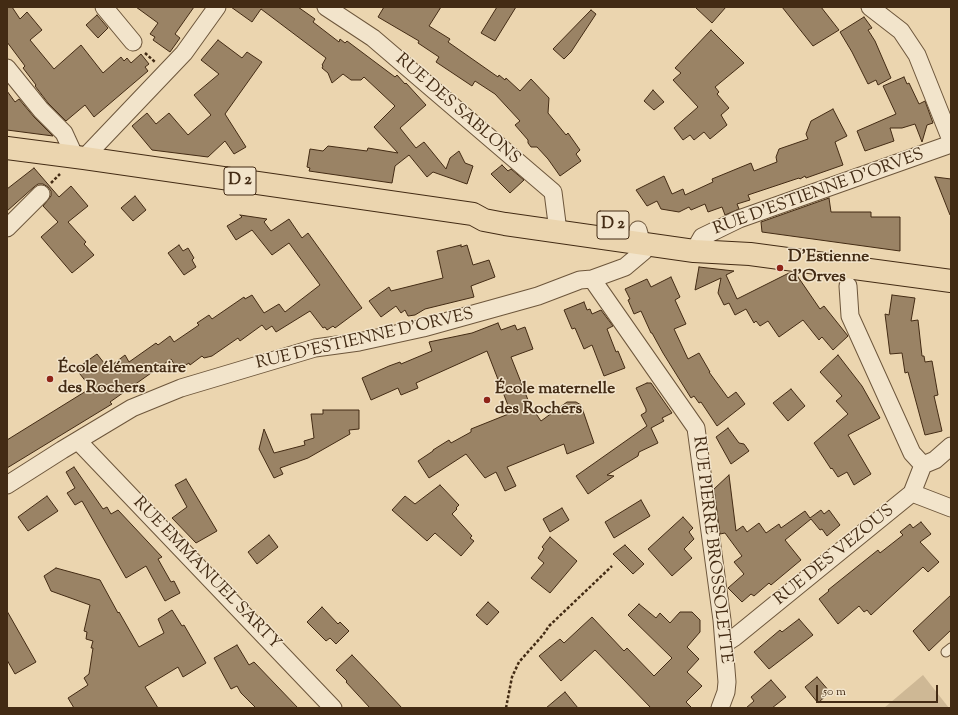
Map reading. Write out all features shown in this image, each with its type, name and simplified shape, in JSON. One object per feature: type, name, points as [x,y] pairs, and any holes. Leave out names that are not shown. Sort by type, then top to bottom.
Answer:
[{"type":"main road","name":"D 2","points":[[7,148],[473,214],[484,220],[505,224],[557,224],[698,244],[750,254],[951,281]]},
{"type":"street","points":[[104,7],[133,42]]},
{"type":"street","points":[[7,68],[42,110],[64,133],[80,158],[184,53],[217,7]]},
{"type":"street","name":"RUE DES SABLONS","points":[[326,7],[373,38],[553,192],[557,224]]},
{"type":"street","points":[[870,7],[902,31],[917,54],[951,140]]},
{"type":"street","name":"RUE D'ESTIENNE D'ORVES","points":[[698,244],[739,219],[951,144]]},
{"type":"street","points":[[7,228],[41,194]]},
{"type":"street","name":"RUE D'ESTIENNE D'ORVES","points":[[7,485],[132,408],[181,388],[315,348],[359,342],[423,328],[538,296],[580,280],[592,279],[625,267],[644,251],[641,237]]},
{"type":"street","name":"RUE PIERRE BROSSOLETTE","points":[[592,279],[696,428],[728,682],[720,708]]},
{"type":"street","points":[[848,286],[850,316],[912,453],[923,464]]},
{"type":"street","name":"RUE EMMANUEL SARTY","points":[[78,441],[333,708]]},
{"type":"street","points":[[923,464],[935,460],[951,446]]},
{"type":"street","points":[[912,494],[923,464]]},
{"type":"street","name":"RUE DES VEZOUS","points":[[724,644],[735,637],[912,494],[951,508]]},
{"type":"path","points":[[133,42],[166,72]]},
{"type":"path","points":[[506,708],[512,677],[519,662],[549,626],[588,591],[612,566]]},
{"type":"shaded area","points":[[923,675],[949,708],[884,708]]},
{"type":"building","points":[[7,7],[12,7],[20,19],[27,12],[42,30],[30,40],[54,69],[81,45],[103,73],[121,57],[124,61],[127,58],[131,63],[141,54],[149,64],[145,67],[148,71],[94,117],[85,105],[66,121],[48,103],[35,86],[36,85],[23,68],[25,66],[7,42]]},
{"type":"building","points":[[136,7],[194,7],[175,34],[180,38],[170,52],[153,40],[155,37],[150,34],[158,23]]},
{"type":"building","points":[[231,7],[298,7],[315,19],[313,22],[339,42],[340,39],[345,43],[347,41],[395,77],[397,75],[426,105],[400,128],[416,148],[424,142],[446,169],[450,158],[459,151],[465,163],[473,166],[467,184],[433,172],[427,177],[409,155],[395,166],[392,183],[309,171],[310,168],[307,167],[310,149],[323,151],[328,146],[367,151],[368,148],[398,153],[374,127],[395,106],[364,77],[361,80],[351,80],[343,74],[332,83],[328,73],[322,68],[326,58],[261,9],[252,22]]},
{"type":"building","points":[[384,7],[441,7],[429,26],[450,39],[448,42],[498,77],[499,75],[505,80],[506,78],[520,91],[531,79],[549,98],[548,113],[566,135],[568,133],[580,150],[576,154],[581,161],[560,176],[537,147],[531,147],[528,140],[515,125],[520,121],[495,94],[475,81],[472,86],[436,62],[439,57],[418,43],[419,41],[378,17]]},
{"type":"building","points":[[497,7],[516,7],[495,41],[481,33]]},
{"type":"building","points":[[695,7],[726,7],[712,23]]},
{"type":"building","points":[[782,7],[821,7],[839,30],[813,46]]},
{"type":"building","points":[[591,10],[596,14],[571,52],[564,59],[553,49]]},
{"type":"building","points":[[97,15],[108,28],[98,38],[86,25]]},
{"type":"building","points":[[864,17],[872,28],[868,30],[875,41],[891,78],[878,85],[876,80],[868,84],[840,32]]},
{"type":"building","points":[[711,30],[744,63],[715,87],[719,92],[717,94],[729,108],[721,115],[727,125],[710,139],[704,132],[694,140],[690,135],[683,140],[674,128],[698,107],[673,80],[681,73],[675,68]]},
{"type":"building","points":[[218,40],[242,58],[247,52],[262,62],[225,114],[246,147],[234,154],[225,141],[208,157],[152,150],[132,126],[147,113],[156,124],[169,113],[188,135],[211,115],[194,95],[219,74],[201,60]]},
{"type":"building","points":[[904,77],[907,84],[909,83],[919,104],[925,101],[933,123],[927,125],[922,142],[915,124],[902,128],[890,128],[894,141],[865,151],[857,131],[896,114],[883,86]]},
{"type":"building","points":[[653,90],[664,102],[654,110],[644,101]]},
{"type":"building","points":[[7,91],[15,102],[19,99],[53,136],[7,130]]},
{"type":"building","points":[[833,109],[847,136],[835,142],[843,165],[806,178],[805,176],[800,179],[799,178],[748,195],[750,200],[737,204],[739,209],[725,215],[722,207],[708,212],[705,204],[691,210],[689,207],[679,212],[661,209],[657,201],[647,206],[636,190],[664,176],[672,194],[683,189],[685,195],[713,182],[712,179],[751,163],[754,171],[777,162],[776,157],[779,149],[808,139],[806,134],[811,121]]},
{"type":"building","points":[[502,165],[508,171],[511,169],[524,180],[510,193],[491,174]]},
{"type":"building","points":[[34,168],[59,197],[71,186],[88,206],[68,222],[86,242],[84,244],[94,255],[72,273],[41,237],[58,222],[43,206],[51,196],[51,191],[48,187],[43,184],[38,184],[7,211],[7,189]]},
{"type":"building","points":[[935,177],[951,179],[951,215],[950,215]]},
{"type":"building","points":[[135,196],[146,210],[133,221],[121,208]]},
{"type":"building","points":[[829,198],[831,212],[871,212],[871,217],[900,217],[900,251],[762,232],[761,222]]},
{"type":"building","points":[[240,215],[267,219],[264,222],[271,231],[289,219],[302,238],[308,233],[362,308],[335,328],[333,326],[327,330],[325,327],[323,328],[310,311],[276,332],[272,326],[266,330],[262,325],[240,341],[238,338],[212,356],[204,358],[202,356],[190,365],[189,363],[178,370],[171,359],[110,402],[112,404],[7,468],[7,440],[91,388],[76,369],[97,354],[108,368],[125,355],[129,362],[156,343],[158,345],[170,336],[174,342],[199,325],[197,323],[209,315],[212,319],[244,297],[245,299],[252,295],[264,313],[279,304],[285,312],[320,285],[289,243],[272,255],[252,230],[236,240],[227,226],[242,217]]},
{"type":"building","points":[[179,245],[183,251],[188,248],[194,258],[192,260],[196,267],[184,275],[168,253]]},
{"type":"building","points":[[461,245],[461,247],[467,245],[473,265],[489,260],[495,277],[471,286],[474,297],[425,309],[415,315],[408,316],[405,310],[401,313],[396,306],[381,317],[369,301],[389,287],[391,291],[443,278],[437,251]]},
{"type":"building","points":[[699,267],[734,271],[726,275],[737,299],[789,273],[796,274],[820,309],[824,306],[848,336],[833,350],[822,337],[819,340],[803,320],[779,337],[768,321],[760,326],[756,321],[754,323],[746,309],[735,315],[729,303],[724,305],[718,293],[721,278],[695,290]]},
{"type":"building","points":[[671,277],[680,297],[675,300],[686,324],[674,329],[688,359],[699,353],[709,372],[728,398],[736,392],[745,404],[717,426],[701,402],[699,403],[694,396],[691,398],[651,333],[641,311],[634,314],[628,300],[630,299],[625,289],[647,279],[651,287]]},
{"type":"building","points":[[892,295],[915,298],[911,321],[918,320],[922,356],[924,356],[925,362],[932,361],[938,395],[934,396],[942,431],[925,435],[908,372],[905,373],[902,353],[890,354],[885,314],[889,315]]},
{"type":"building","points":[[584,302],[587,310],[590,309],[592,314],[601,310],[613,326],[607,329],[616,352],[618,351],[625,368],[604,376],[592,345],[584,349],[575,328],[572,329],[564,310]]},
{"type":"building","points":[[498,323],[501,330],[515,325],[517,330],[525,327],[533,349],[511,357],[530,405],[541,421],[567,402],[576,402],[581,405],[594,443],[567,454],[564,444],[507,467],[516,486],[505,491],[496,472],[485,478],[466,454],[429,478],[418,461],[449,440],[451,443],[471,432],[471,429],[511,413],[487,351],[416,383],[418,388],[401,395],[398,388],[371,400],[362,378],[389,366],[400,362],[401,364],[432,351],[429,342],[472,333]]},
{"type":"building","points":[[838,355],[862,386],[880,418],[848,435],[871,474],[854,485],[847,472],[838,477],[814,443],[848,414],[836,401],[842,396],[820,372]]},
{"type":"building","points":[[647,383],[651,383],[672,413],[662,418],[664,421],[651,428],[658,443],[639,452],[638,456],[607,475],[614,476],[588,494],[576,476],[647,426],[641,415],[646,412],[646,409],[636,388]]},
{"type":"building","points":[[791,389],[805,406],[788,421],[773,403]]},
{"type":"building","points":[[323,410],[359,410],[359,429],[349,430],[350,434],[308,458],[280,468],[283,474],[274,478],[259,449],[264,429],[274,453],[305,445],[304,441],[314,438],[311,414],[323,414]]},
{"type":"building","points":[[728,428],[739,443],[744,444],[749,451],[731,464],[716,437]]},
{"type":"building","points":[[74,467],[103,509],[107,507],[111,514],[118,510],[162,557],[158,559],[171,582],[174,581],[180,593],[165,601],[146,566],[126,578],[82,501],[75,505],[67,493],[75,488],[66,472]]},
{"type":"building","points":[[729,475],[736,531],[743,526],[747,532],[759,523],[766,533],[779,524],[781,528],[805,511],[810,518],[821,510],[824,514],[829,510],[840,525],[827,536],[811,519],[785,540],[801,560],[771,585],[769,583],[754,596],[751,594],[742,602],[728,588],[744,574],[734,562],[742,556],[725,533],[720,534],[714,489]]},
{"type":"building","points":[[186,479],[217,531],[196,543],[172,518],[187,507],[175,485]]},
{"type":"building","points":[[440,485],[459,505],[452,514],[472,536],[470,538],[474,541],[461,556],[435,533],[427,541],[392,510],[405,496],[415,504]]},
{"type":"building","points":[[47,496],[58,511],[28,531],[18,517]]},
{"type":"building","points":[[641,500],[650,516],[614,538],[605,522]]},
{"type":"building","points":[[562,508],[569,520],[550,532],[543,519]]},
{"type":"building","points":[[683,517],[693,528],[689,532],[694,539],[684,549],[692,558],[672,576],[648,549]]},
{"type":"building","points":[[921,522],[931,534],[920,542],[939,562],[928,572],[923,567],[871,615],[867,610],[864,612],[859,606],[838,624],[819,599],[878,550],[880,553],[903,535],[900,532],[910,524],[913,528]]},
{"type":"building","points":[[269,535],[278,547],[257,564],[248,552]]},
{"type":"building","points":[[550,537],[577,561],[550,593],[531,578],[544,563],[538,558],[544,549],[542,547]]},
{"type":"building","points":[[625,545],[644,564],[633,574],[613,554]]},
{"type":"building","points":[[56,568],[100,580],[139,647],[164,633],[158,619],[172,610],[182,626],[184,625],[206,663],[183,677],[178,667],[145,687],[158,708],[74,708],[68,698],[88,685],[84,678],[89,674],[93,641],[86,639],[87,632],[84,631],[90,605],[51,591],[44,576]]},
{"type":"building","points":[[951,595],[951,630],[929,651],[913,631]]},
{"type":"building","points":[[488,602],[499,612],[487,625],[476,615]]},
{"type":"building","points":[[639,604],[656,618],[660,613],[670,623],[680,612],[692,612],[700,620],[700,632],[687,647],[699,659],[687,672],[702,686],[686,702],[692,708],[651,708],[595,650],[561,681],[539,656],[560,639],[564,643],[592,617],[624,651],[627,648],[654,676],[672,658],[628,615]]},
{"type":"building","points":[[322,607],[338,624],[340,622],[349,631],[336,644],[330,638],[326,641],[307,622]]},
{"type":"building","points":[[7,611],[36,662],[15,674],[7,660]]},
{"type":"building","points":[[799,619],[813,635],[769,669],[754,652],[780,630],[782,632]]},
{"type":"building","points":[[237,645],[249,665],[254,662],[298,708],[256,708],[241,693],[237,686],[231,689],[214,658]]},
{"type":"building","points":[[352,655],[402,708],[370,708],[336,670]]},
{"type":"building","points":[[817,677],[830,692],[818,703],[805,687]]},
{"type":"building","points":[[771,680],[786,697],[772,708],[746,708],[754,701],[751,697]]},
{"type":"building","points":[[565,692],[578,708],[546,708]]},
{"type":"place","name":"D'Estienne d'Orves","points":[[780,268]]},
{"type":"place","name":"École élémentaire des Rochers","points":[[50,379]]},
{"type":"place","name":"École maternelle des Rochers","points":[[487,400]]}]
